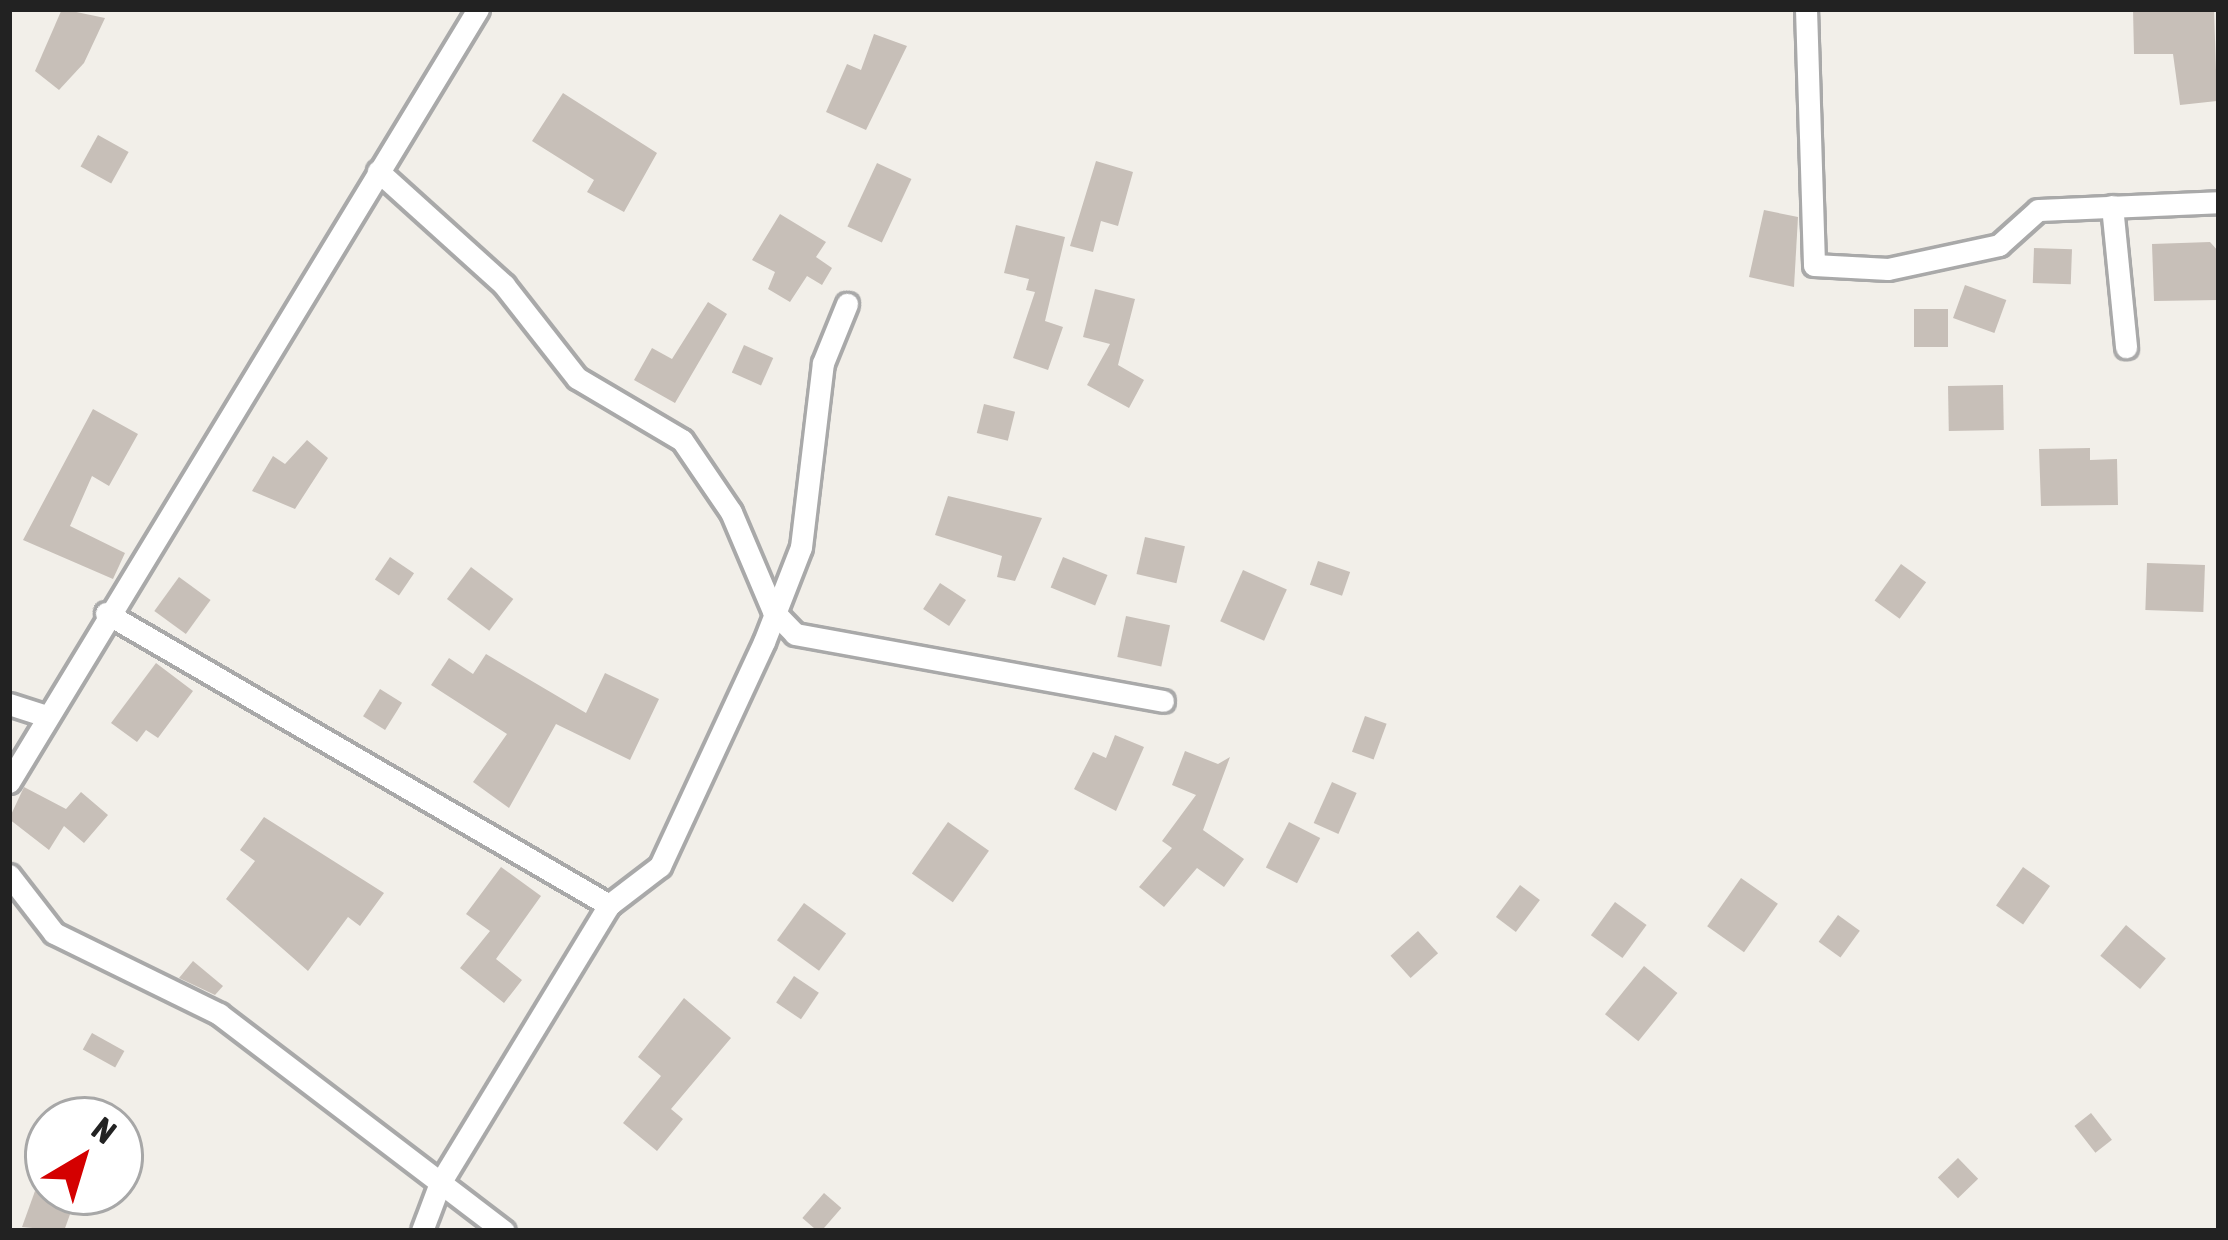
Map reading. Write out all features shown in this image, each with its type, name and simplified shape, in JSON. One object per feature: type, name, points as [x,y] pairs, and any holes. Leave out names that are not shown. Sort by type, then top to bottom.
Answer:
[{"type":"street","points":[[9,782],[106,613],[478,9]]},
{"type":"street","points":[[1806,9],[1814,265],[1888,269],[1999,244],[2038,210],[2219,202]]},
{"type":"street","points":[[378,171],[503,285],[577,378],[682,440],[731,512],[773,611],[795,634],[1163,701]]},
{"type":"street","points":[[2112,206],[2126,347]]},
{"type":"street","points":[[422,1231],[440,1183],[609,905],[660,866],[801,547],[823,363],[847,304]]},
{"type":"street","points":[[106,613],[609,905]]},
{"type":"street","points":[[9,704],[47,716]]},
{"type":"street","points":[[9,875],[54,933],[219,1014],[504,1231]]},
{"type":"building","points":[[62,9],[105,18],[84,63],[59,90],[35,71]]},
{"type":"building","points":[[2133,9],[2214,9],[2217,101],[2180,105],[2173,54],[2134,54]]},
{"type":"building","points":[[874,34],[907,46],[866,130],[826,112],[847,64],[861,70]]},
{"type":"building","points":[[563,93],[657,153],[624,212],[587,192],[594,180],[532,141]]},
{"type":"building","points":[[98,135],[129,152],[111,183],[81,166]]},
{"type":"building","points":[[1096,161],[1133,172],[1118,226],[1101,221],[1093,252],[1070,246]]},
{"type":"building","points":[[877,163],[911,179],[882,243],[847,226]]},
{"type":"building","points":[[1764,210],[1798,217],[1794,287],[1749,277]]},
{"type":"building","points":[[780,214],[826,242],[816,257],[832,268],[822,285],[807,276],[790,302],[768,289],[775,272],[752,260]]},
{"type":"building","points":[[1016,225],[1065,237],[1045,321],[1063,327],[1048,370],[1013,358],[1035,292],[1026,290],[1029,279],[1004,273]]},
{"type":"building","points":[[2210,242],[2219,252],[2219,300],[2154,301],[2152,244]]},
{"type":"building","points":[[2034,248],[2072,249],[2071,284],[2033,283]]},
{"type":"building","points":[[1965,285],[2006,300],[1994,333],[1953,318]]},
{"type":"building","points":[[1095,289],[1135,299],[1118,365],[1144,380],[1129,408],[1087,385],[1110,344],[1083,337]]},
{"type":"building","points":[[708,302],[727,314],[675,403],[634,380],[652,348],[672,359]]},
{"type":"building","points":[[1914,309],[1948,309],[1948,347],[1914,347]]},
{"type":"building","points":[[744,345],[773,358],[761,385],[732,372]]},
{"type":"building","points":[[2003,385],[2004,430],[1949,431],[1948,386]]},
{"type":"building","points":[[984,404],[1015,412],[1008,441],[977,433]]},
{"type":"building","points":[[93,409],[138,434],[109,486],[92,476],[70,526],[125,553],[113,579],[23,540]]},
{"type":"building","points":[[307,440],[328,458],[295,509],[252,491],[273,456],[285,464]]},
{"type":"building","points":[[2090,448],[2090,460],[2117,459],[2118,505],[2041,506],[2039,449]]},
{"type":"building","points":[[948,496],[1042,518],[1015,581],[997,577],[1002,556],[935,535]]},
{"type":"building","points":[[1145,537],[1185,546],[1176,583],[1136,574]]},
{"type":"building","points":[[390,557],[414,573],[399,596],[375,579]]},
{"type":"building","points":[[1063,557],[1108,575],[1095,606],[1051,588]]},
{"type":"building","points":[[1318,561],[1350,572],[1342,596],[1310,585]]},
{"type":"building","points":[[2147,563],[2205,565],[2203,612],[2145,610]]},
{"type":"building","points":[[1901,564],[1926,582],[1900,619],[1875,600]]},
{"type":"building","points":[[471,567],[513,599],[489,631],[447,599]]},
{"type":"building","points":[[1243,570],[1287,590],[1264,641],[1220,621]]},
{"type":"building","points":[[179,577],[211,600],[186,634],[154,611]]},
{"type":"building","points":[[940,583],[966,600],[949,626],[923,609]]},
{"type":"building","points":[[1126,616],[1170,625],[1161,666],[1117,657]]},
{"type":"building","points":[[486,654],[586,713],[605,673],[659,699],[630,760],[556,724],[509,808],[473,782],[507,734],[431,685],[449,658],[473,674]]},
{"type":"building","points":[[156,663],[193,691],[158,738],[146,730],[137,742],[111,723]]},
{"type":"building","points":[[380,689],[402,703],[385,730],[363,716]]},
{"type":"building","points":[[1365,716],[1387,724],[1374,760],[1352,752]]},
{"type":"building","points":[[1115,735],[1144,747],[1116,811],[1074,789],[1093,752],[1106,758]]},
{"type":"building","points":[[1185,751],[1218,764],[1230,757],[1203,830],[1244,859],[1224,887],[1197,868],[1164,907],[1139,887],[1172,848],[1162,841],[1196,795],[1172,785]]},
{"type":"building","points":[[1332,782],[1357,793],[1338,834],[1314,823]]},
{"type":"building","points":[[24,787],[66,809],[81,792],[108,815],[84,843],[64,826],[49,850],[9,819]]},
{"type":"building","points":[[264,817],[384,893],[360,926],[348,917],[308,971],[226,899],[255,861],[240,850]]},
{"type":"building","points":[[948,822],[989,851],[953,902],[912,874]]},
{"type":"building","points":[[1289,822],[1320,838],[1297,883],[1266,867]]},
{"type":"building","points":[[501,867],[541,896],[496,959],[522,980],[504,1003],[460,968],[490,931],[466,914]]},
{"type":"building","points":[[2023,867],[2050,886],[2023,924],[1996,906]]},
{"type":"building","points":[[1741,878],[1778,904],[1744,952],[1707,926]]},
{"type":"building","points":[[1520,885],[1540,900],[1516,932],[1496,917]]},
{"type":"building","points":[[1615,902],[1647,925],[1622,958],[1591,935]]},
{"type":"building","points":[[804,903],[846,934],[819,971],[777,940]]},
{"type":"building","points":[[1838,915],[1860,931],[1840,958],[1819,942]]},
{"type":"building","points":[[2126,925],[2166,958],[2140,989],[2100,956]]},
{"type":"building","points":[[1418,931],[1438,953],[1411,978],[1391,956]]},
{"type":"building","points":[[193,961],[223,986],[215,995],[179,978]]},
{"type":"building","points":[[1644,966],[1677,993],[1638,1041],[1605,1014]]},
{"type":"building","points":[[794,976],[819,993],[801,1019],[776,1003]]},
{"type":"building","points":[[684,998],[731,1038],[671,1109],[683,1119],[657,1151],[623,1123],[661,1076],[638,1057]]},
{"type":"building","points":[[92,1033],[124,1051],[115,1068],[83,1050]]},
{"type":"building","points":[[2091,1113],[2112,1140],[2095,1153],[2074,1126]]},
{"type":"building","points":[[1958,1158],[1978,1179],[1958,1198],[1938,1177]]},
{"type":"building","points":[[824,1193],[841,1208],[821,1231],[802,1218]]},
{"type":"building","points":[[26,1216],[69,1216],[64,1231],[22,1227]]}]
